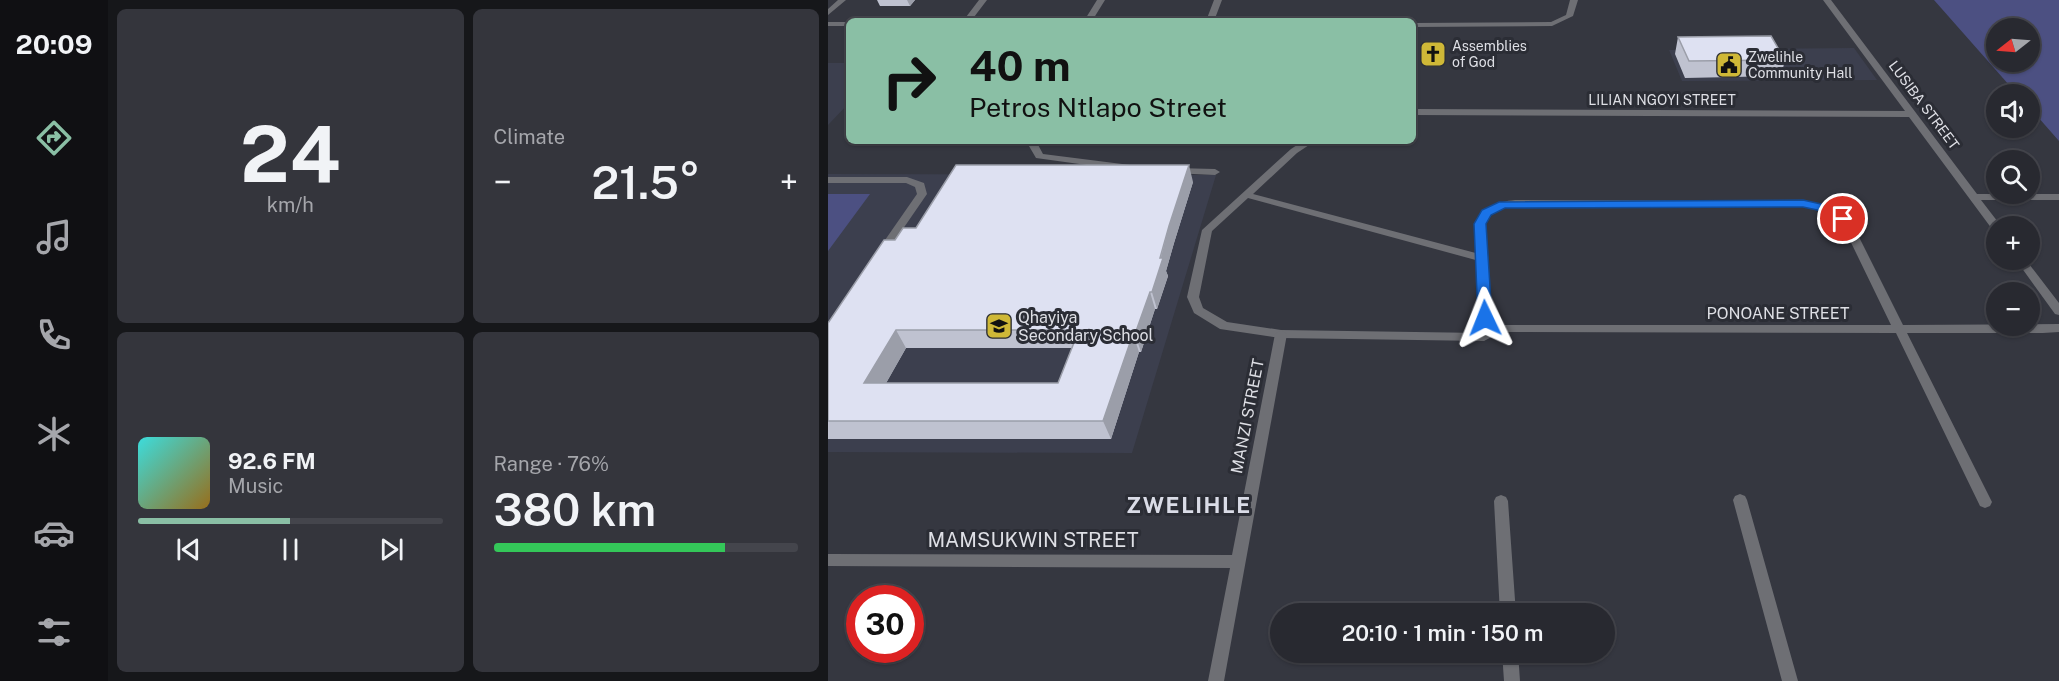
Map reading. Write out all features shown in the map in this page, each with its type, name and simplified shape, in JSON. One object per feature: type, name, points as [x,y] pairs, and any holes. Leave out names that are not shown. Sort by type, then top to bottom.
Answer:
[{"type":"street","points":[[828,13],[842,0]]},
{"type":"street","points":[[969,18],[983,0]]},
{"type":"street","points":[[1090,18],[1101,0]]},
{"type":"street","points":[[1211,18],[1218,0]]},
{"type":"street","points":[[1416,25],[1552,24],[1569,16],[1574,0]]},
{"type":"street","name":"LUSIBA STREET","points":[[1827,0],[1988,216]]},
{"type":"street","points":[[828,24],[846,24]]},
{"type":"street","name":"LILIAN NGOYI STREET","points":[[1416,112],[1912,114]]},
{"type":"street","points":[[1033,144],[1039,156],[1138,169]]},
{"type":"street","name":"PONOANE STREET","points":[[1305,144],[1294,151],[1207,230],[1193,297],[1198,310],[1224,326],[1281,334],[1484,337],[1497,329],[2059,328]]},
{"type":"street","points":[[1160,171],[1215,172]]},
{"type":"street","points":[[828,180],[908,180],[922,188],[921,194],[875,262]]},
{"type":"street","points":[[1247,195],[1483,258]]},
{"type":"street","points":[[1974,197],[2059,197]]},
{"type":"street","points":[[1497,329],[1485,318],[1480,224],[1482,218],[1493,208],[1509,203],[1814,205],[1835,213],[1848,225],[1985,502]]},
{"type":"street","points":[[2028,270],[2059,311]]},
{"type":"street","name":"MANZI STREET","points":[[1216,681],[1281,334]]},
{"type":"street","points":[[1740,500],[1790,681]]},
{"type":"street","points":[[1501,501],[1507,603]]},
{"type":"street","name":"MAMSUKWIN STREET","points":[[828,560],[1238,562]]},
{"type":"street","points":[[1511,663],[1512,681]]},
{"type":"shaded area","points":[[1934,0],[2059,0],[2059,141],[2040,119],[2040,84],[2008,84],[1998,72],[2040,72],[2040,18],[1986,18],[1986,59]]},
{"type":"shaded area","points":[[1854,48],[1877,80],[1682,81],[1669,50]]},
{"type":"shaded area","points":[[828,63],[846,63],[846,106],[828,125]]},
{"type":"shaded area","name":"Qhayiya Secondary School","points":[[828,174],[1216,175],[1132,453],[828,452]]},
{"type":"shaded area","points":[[828,194],[870,194],[828,251]]},
{"type":"building","points":[[1771,36],[1785,60],[1689,61],[1678,37]]},
{"type":"building","name":"Qhayiya Secondary School","points":[[956,165],[1189,165],[1169,226],[1160,258],[1163,258],[1152,292],[1150,292],[1135,334],[1133,334],[1103,421],[828,421],[828,323],[884,240],[895,240],[903,228],[916,228]],"holes":[[[896,330],[1079,330],[1058,383],[864,383]]]},
{"type":"place","name":"Assemblies of God","points":[[1433,54]]},
{"type":"place","name":"Zwelihle Community Hall","points":[[1729,65]]},
{"type":"place","name":"Qhayiya Secondary School","points":[[999,326]]},
{"type":"district","name":"ZWELIHLE","points":[[1189,505]]},
{"type":"route","points":[[1485,318],[1480,224],[1486,212],[1503,204],[1803,204],[1826,208],[1843,219]]}]
